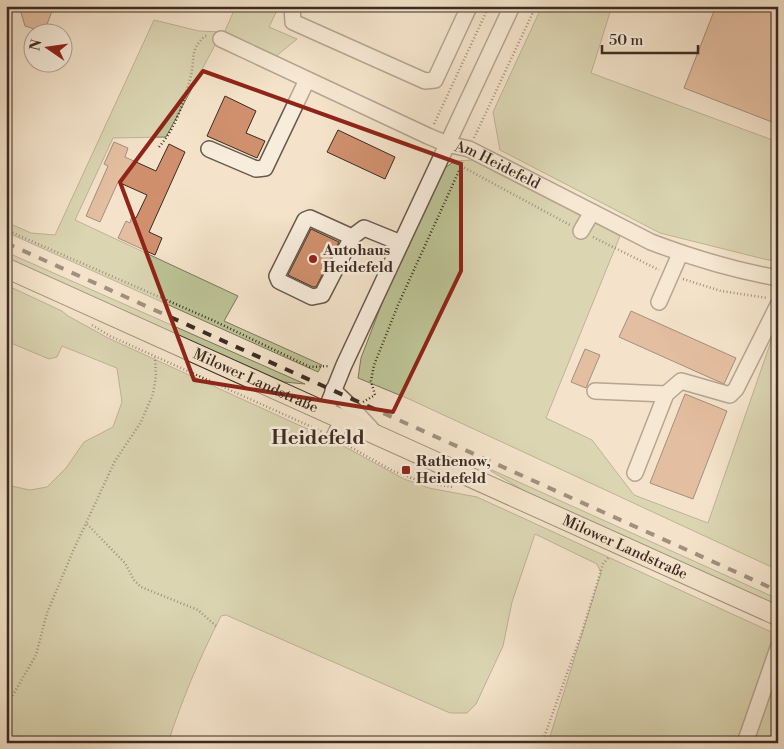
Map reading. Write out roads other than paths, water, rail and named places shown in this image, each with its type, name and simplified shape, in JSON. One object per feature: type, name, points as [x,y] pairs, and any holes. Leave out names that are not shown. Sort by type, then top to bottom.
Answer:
[{"type":"main road","name":"Milower Landstraße","points":[[6,268],[325,412],[348,413],[376,434],[778,616]]},
{"type":"street","points":[[292,6],[293,22],[425,81],[435,80],[468,9]]},
{"type":"street","points":[[325,412],[344,365],[512,6]]},
{"type":"street","name":"Am Heidefeld","points":[[221,39],[428,136],[447,144],[469,149],[651,242],[680,254],[734,270],[778,278]]},
{"type":"street","points":[[209,148],[256,169],[266,168],[307,80]]},
{"type":"street","points":[[581,231],[592,212]]},
{"type":"street","points":[[352,237],[310,218],[305,220],[278,276],[279,281],[312,297],[322,295],[352,237],[364,228],[401,243]]},
{"type":"street","points":[[659,302],[680,254]]},
{"type":"street","points":[[635,473],[666,394],[681,381],[730,395],[736,389],[774,302]]},
{"type":"street","points":[[333,390],[348,413],[334,438]]},
{"type":"street","points":[[595,391],[666,394]]},
{"type":"street","points":[[745,743],[778,648]]},
{"type":"railway","points":[[6,243],[778,591]]},
{"type":"place","name":"Autohaus Heidefeld","points":[[313,259]]},
{"type":"place","name":"Rathenow, Heidefeld","points":[[406,470]]},
{"type":"district","name":"Heidefeld","points":[[318,437]]}]
